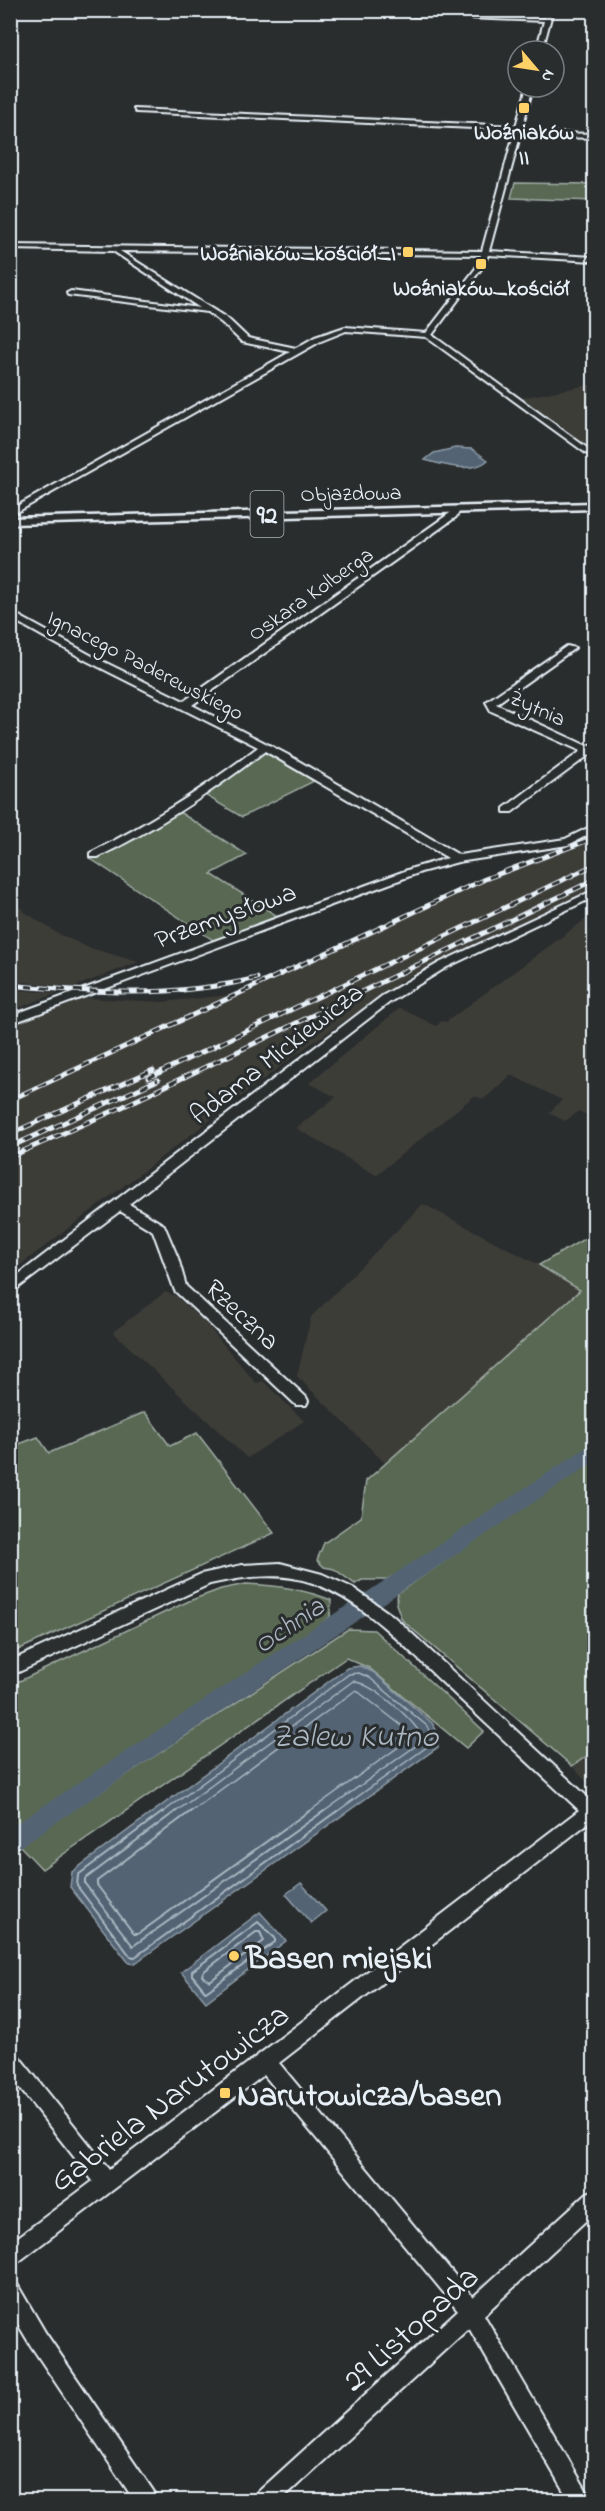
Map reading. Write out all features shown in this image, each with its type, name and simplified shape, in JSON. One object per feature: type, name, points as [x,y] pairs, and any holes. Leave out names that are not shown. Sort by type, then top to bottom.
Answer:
[{"type":"main road","name":"Objazdowa","points":[[10,518],[594,506]]},
{"type":"street","points":[[269,10],[548,20]]},
{"type":"street","points":[[542,39],[550,10]]},
{"type":"street","points":[[428,335],[479,268],[485,254],[527,99]]},
{"type":"street","points":[[136,110],[594,136]]},
{"type":"street","points":[[10,247],[382,253],[443,251],[594,259]]},
{"type":"street","points":[[116,249],[117,252],[225,321],[245,340],[297,351]]},
{"type":"street","points":[[70,293],[209,311]]},
{"type":"street","points":[[10,518],[328,333],[345,329],[428,335],[594,457]]},
{"type":"street","name":"Oskara Kolberga","points":[[184,706],[453,515],[457,509]]},
{"type":"street","name":"Ignacego Paderewskiego","points":[[10,614],[40,633],[264,747],[457,859]]},
{"type":"street","name":"Żytnia","points":[[570,648],[491,702],[491,705],[495,709],[592,750]]},
{"type":"street","name":"Ignacego Paderewskiego","points":[[94,855],[134,834],[202,792],[264,747]]},
{"type":"street","points":[[508,810],[592,750]]},
{"type":"street","name":"Przemysłowa","points":[[10,1020],[417,870],[457,859],[553,845],[575,839],[594,828]]},
{"type":"street","name":"Adama Mickiewicza","points":[[10,1289],[386,999],[443,965],[594,893]]},
{"type":"street","name":"Rzeczna","points":[[120,1204],[159,1228],[180,1288],[301,1401]]},
{"type":"street","points":[[10,1669],[207,1578],[242,1571],[280,1569],[315,1578],[347,1592],[387,1621],[593,1812]]},
{"type":"street","name":"Gabriela Narutowicza","points":[[10,2256],[593,1812]]},
{"type":"street","points":[[10,2060],[107,2183]]},
{"type":"street","points":[[266,2062],[472,2312],[581,2500]]},
{"type":"street","name":"29 Listopada","points":[[266,2500],[594,2200]]},
{"type":"street","points":[[10,2291],[38,2339],[146,2500]]},
{"type":"shaded area","points":[[594,384],[594,448],[586,442],[583,443],[521,398]]},
{"type":"shaded area","points":[[594,835],[594,888],[398,982],[399,984],[306,1047],[11,1272],[11,1025],[83,998],[162,1002],[230,995],[498,872]]},
{"type":"shaded area","points":[[11,899],[26,913],[57,933],[87,947],[138,962],[74,987],[11,981]]},
{"type":"shaded area","points":[[594,913],[594,1119],[579,1111],[565,1121],[549,1113],[562,1100],[511,1075],[484,1099],[474,1096],[376,1175],[296,1128],[336,1097],[309,1083],[400,1008],[436,1026],[442,1021],[446,1022]]},
{"type":"shaded area","points":[[11,990],[15,990],[57,993],[11,1011]]},
{"type":"shaded area","points":[[423,1204],[539,1265],[581,1290],[386,1464],[297,1376],[311,1317]]},
{"type":"shaded area","points":[[165,1292],[176,1296],[206,1324],[256,1383],[263,1381],[304,1421],[247,1458],[113,1332]]},
{"type":"shaded area","points":[[594,1751],[594,1790],[572,1766]]},
{"type":"green space","points":[[515,183],[594,184],[594,201],[511,198]]},
{"type":"green space","points":[[262,751],[314,781],[242,817],[203,794]]},
{"type":"green space","points":[[176,810],[247,855],[211,874],[279,917],[213,940],[91,859]]},
{"type":"green space","points":[[594,1233],[594,1445],[418,1563],[386,1580],[362,1580],[355,1584],[334,1569],[324,1567],[317,1560],[324,1543],[361,1517],[366,1481],[580,1290],[539,1265]]},
{"type":"green space","points":[[145,1412],[170,1446],[197,1433],[274,1533],[11,1653],[11,1447],[38,1437],[49,1453]]},
{"type":"green space","points":[[594,1459],[594,1751],[572,1766],[402,1620],[396,1604],[398,1593]]},
{"type":"green space","points":[[246,1584],[289,1588],[331,1600],[330,1617],[284,1652],[11,1835],[11,1685],[189,1601],[221,1589]]},
{"type":"green space","points":[[348,1629],[374,1630],[484,1731],[466,1748],[369,1668],[346,1658],[42,1869],[19,1845]]},
{"type":"water","points":[[455,448],[472,449],[488,460],[474,467],[466,467],[449,466],[425,460],[434,453]]},
{"type":"water","name":"Zalew Kutno","points":[[360,1666],[373,1672],[432,1723],[438,1733],[438,1747],[134,1964],[129,1963],[70,1887],[72,1872],[347,1668]]},
{"type":"water","points":[[301,1883],[326,1911],[311,1923],[286,1894]]},
{"type":"water","name":"Basen miejski","points":[[260,1912],[286,1941],[206,2002],[181,1972]]},
{"type":"waterway","name":"Ochnia","points":[[10,1841],[594,1452]]},
{"type":"railway","points":[[10,1100],[485,879],[594,838]]},
{"type":"railway","points":[[148,1078],[594,865]]},
{"type":"railway","points":[[10,1157],[122,1107],[594,880]]},
{"type":"railway","points":[[10,985],[134,992],[195,989],[257,978]]},
{"type":"railway","points":[[10,1134],[153,1070]]},
{"type":"railway","points":[[10,1147],[158,1080]]},
{"type":"place","name":"Woźniaków II","points":[[524,108]]},
{"type":"place","name":"Woźniaków_kościół_I","points":[[408,252]]},
{"type":"place","name":"Woźniaków_kościół","points":[[481,264]]},
{"type":"place","name":"Basen miejski","points":[[234,1956]]},
{"type":"place","name":"Narutowicza/basen","points":[[225,2093]]}]
